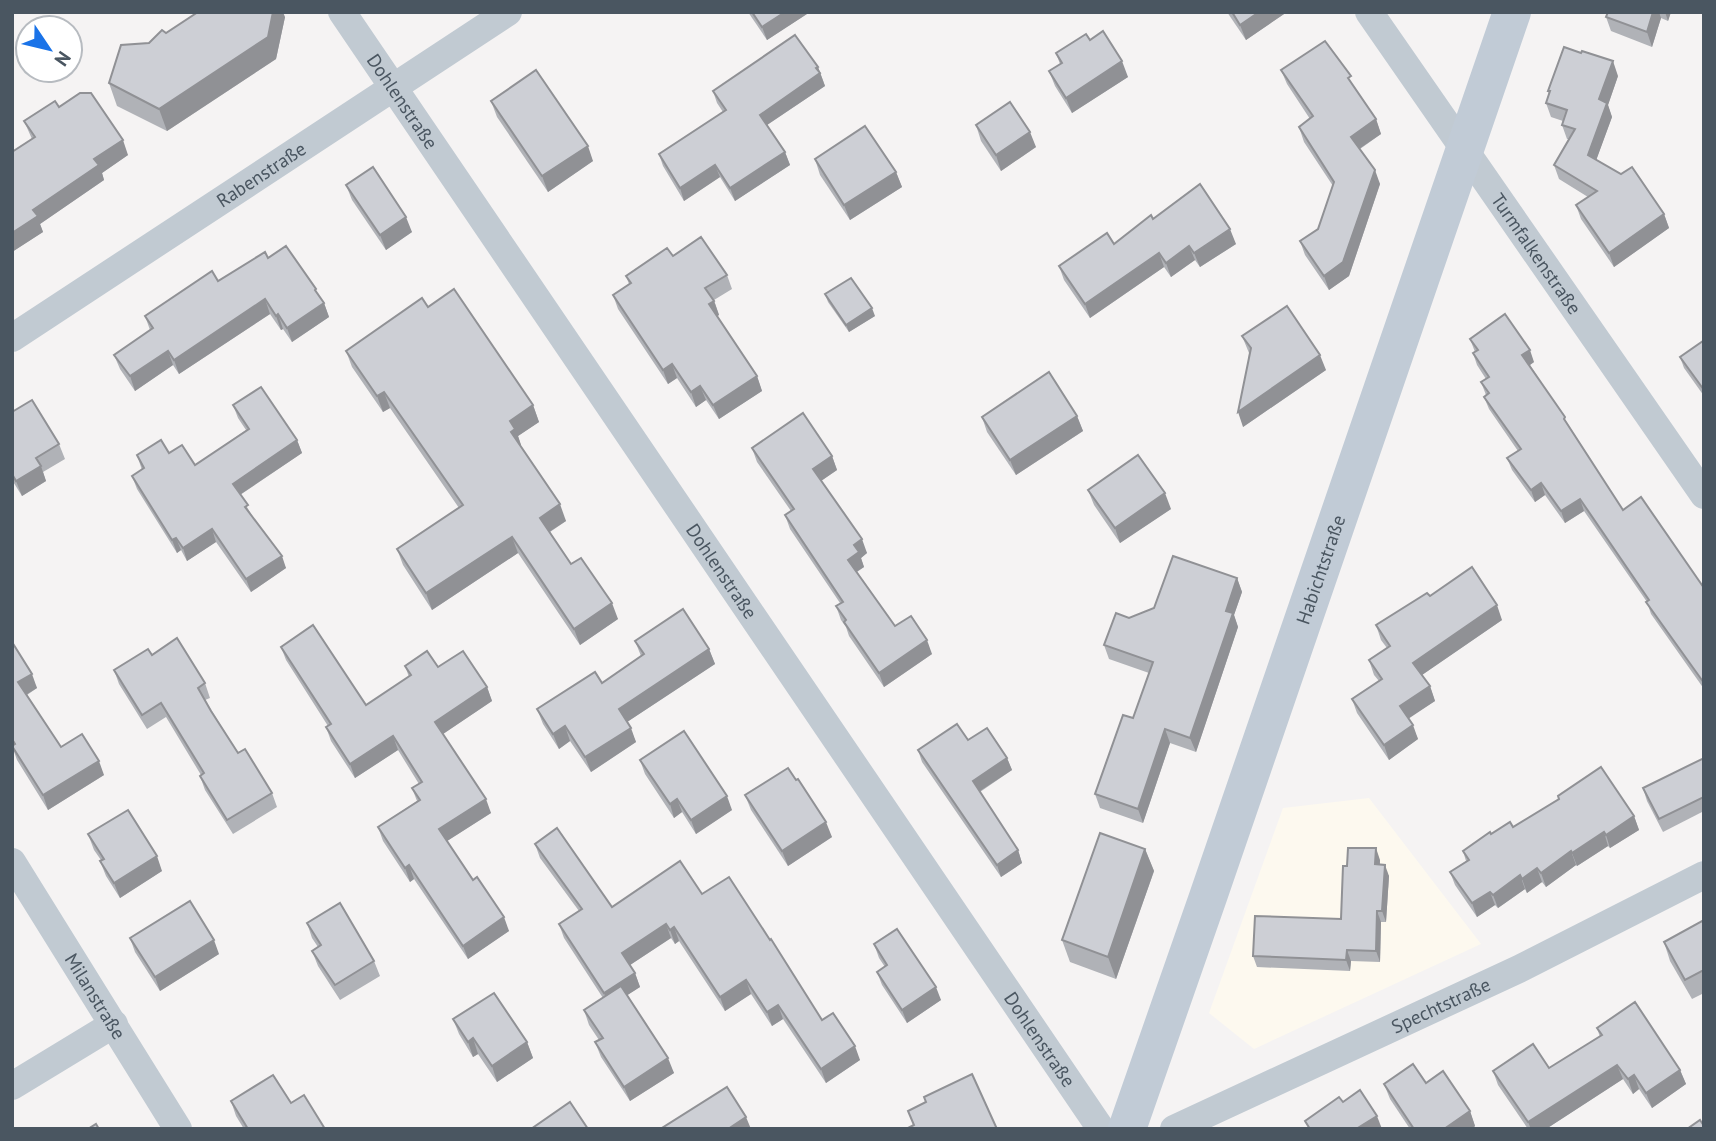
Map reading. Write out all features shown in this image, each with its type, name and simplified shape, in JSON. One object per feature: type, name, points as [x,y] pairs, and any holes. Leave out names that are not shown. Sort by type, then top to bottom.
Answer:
[{"type":"main road","name":"Habichtstraße","points":[[1127,1129],[1512,12]]},
{"type":"street","name":"Dohlenstraße","points":[[342,12],[1101,1129]]},
{"type":"street","name":"Rabenstraße","points":[[12,338],[508,12]]},
{"type":"street","name":"Turmfalkenstraße","points":[[1369,12],[1704,495]]},
{"type":"street","name":"Milanstraße","points":[[12,862],[178,1129]]},
{"type":"street","name":"Spechtstraße","points":[[1174,1129],[1519,969],[1704,875]]},
{"type":"street","points":[[12,1086],[114,1024]]},
{"type":"shaded area","points":[[1369,798],[1481,944],[1254,1049],[1209,1013],[1283,808]]},
{"type":"building","points":[[198,12],[273,12],[268,37],[159,109],[109,83],[121,45],[149,43],[162,30],[166,33]]},
{"type":"building","points":[[752,12],[785,12],[762,27]]},
{"type":"building","points":[[1232,12],[1259,12],[1240,25]]},
{"type":"building","points":[[1608,12],[1653,12],[1647,32],[1606,17]]},
{"type":"building","points":[[1103,31],[1122,61],[1066,98],[1049,71],[1062,63],[1056,53],[1086,34],[1090,40]]},
{"type":"building","points":[[795,35],[820,73],[760,115],[785,152],[730,188],[715,165],[680,188],[659,154],[726,110],[713,91]]},
{"type":"building","points":[[1325,41],[1351,76],[1348,78],[1376,119],[1351,137],[1375,170],[1343,262],[1324,276],[1300,241],[1318,229],[1334,182],[1299,127],[1313,116],[1281,70]]},
{"type":"building","points":[[1564,47],[1613,61],[1599,99],[1607,103],[1588,155],[1621,174],[1632,167],[1664,214],[1609,253],[1576,205],[1597,191],[1554,165],[1575,129],[1562,125],[1567,110],[1546,103]]},
{"type":"building","points":[[536,70],[588,146],[542,176],[491,101]]},
{"type":"building","points":[[80,93],[91,93],[123,140],[94,159],[99,165],[33,210],[38,216],[12,233],[12,152],[35,137],[24,121],[55,101],[59,107]]},
{"type":"building","points":[[1010,102],[1030,132],[996,155],[976,125]]},
{"type":"building","points":[[865,126],[896,172],[844,205],[815,159]]},
{"type":"building","points":[[373,167],[406,217],[380,235],[346,185]]},
{"type":"building","points":[[1200,184],[1230,229],[1194,253],[1189,246],[1166,263],[1159,253],[1085,304],[1059,266],[1107,233],[1114,244],[1151,215],[1153,219]]},
{"type":"building","points":[[701,237],[727,275],[705,288],[714,301],[709,304],[757,376],[713,405],[700,386],[691,392],[672,364],[663,370],[613,295],[631,283],[626,276],[667,248],[673,256]]},
{"type":"building","points":[[286,246],[324,303],[287,328],[265,299],[174,360],[168,351],[130,376],[114,355],[153,328],[145,316],[212,271],[218,281],[265,252],[268,258]]},
{"type":"building","points":[[851,278],[872,308],[846,325],[825,294]]},
{"type":"building","points":[[454,289],[533,405],[510,421],[515,429],[511,432],[560,504],[540,518],[571,564],[581,558],[612,603],[574,629],[512,537],[426,593],[397,549],[463,505],[384,392],[377,396],[346,351],[422,298],[428,307]]},
{"type":"building","points":[[1287,306],[1320,355],[1238,412],[1251,348],[1242,336]]},
{"type":"building","points":[[1505,314],[1530,350],[1522,355],[1565,417],[1623,510],[1641,497],[1704,588],[1704,683],[1646,602],[1649,600],[1580,499],[1561,511],[1541,483],[1531,490],[1507,458],[1521,449],[1484,397],[1489,393],[1481,382],[1489,377],[1473,353],[1478,350],[1470,339]]},
{"type":"building","points":[[1703,341],[1704,343],[1704,390],[1680,357]]},
{"type":"building","points":[[1049,372],[1077,416],[1010,460],[982,417]]},
{"type":"building","points":[[261,387],[297,440],[233,484],[248,505],[245,507],[282,556],[246,579],[212,529],[183,548],[176,538],[172,540],[132,476],[144,468],[137,455],[161,440],[169,453],[182,445],[195,465],[249,429],[233,405]]},
{"type":"building","points":[[32,400],[59,444],[36,458],[41,466],[16,481],[12,474],[12,412]]},
{"type":"building","points":[[803,413],[832,456],[813,469],[862,539],[854,545],[859,552],[848,560],[895,626],[911,616],[927,640],[879,673],[844,622],[846,620],[836,606],[843,602],[785,515],[794,509],[752,448]]},
{"type":"building","points":[[1138,455],[1165,493],[1115,528],[1088,490]]},
{"type":"building","points":[[1173,556],[1237,578],[1226,611],[1233,613],[1190,738],[1165,729],[1138,809],[1095,794],[1123,715],[1133,718],[1153,662],[1104,645],[1116,613],[1129,618],[1154,608]]},
{"type":"building","points":[[1472,567],[1497,605],[1413,663],[1430,686],[1400,706],[1413,725],[1384,745],[1352,699],[1382,679],[1369,660],[1390,646],[1376,625],[1427,593],[1430,596]]},
{"type":"building","points":[[683,609],[709,649],[619,709],[631,728],[585,757],[565,726],[553,734],[537,709],[595,672],[602,683],[644,654],[635,641]]},
{"type":"building","points":[[313,625],[366,705],[411,675],[405,666],[427,651],[438,667],[463,651],[487,687],[435,722],[486,799],[439,829],[473,880],[477,877],[504,917],[463,946],[409,865],[405,868],[378,827],[420,800],[412,788],[422,782],[393,736],[350,764],[326,727],[331,724],[281,647]]},
{"type":"building","points":[[177,638],[205,683],[198,688],[211,711],[238,753],[245,749],[272,793],[227,820],[200,776],[204,773],[161,703],[142,715],[114,670],[148,649],[152,655]]},
{"type":"building","points":[[12,642],[32,674],[18,682],[61,747],[82,734],[99,761],[43,795],[12,746],[15,744],[12,739]]},
{"type":"building","points":[[957,724],[968,740],[987,728],[1007,758],[973,781],[1018,850],[997,865],[918,750]]},
{"type":"building","points":[[684,731],[727,796],[691,820],[677,799],[670,804],[640,760]]},
{"type":"building","points":[[1704,758],[1704,797],[1659,819],[1643,788]]},
{"type":"building","points":[[1601,767],[1634,816],[1606,835],[1604,832],[1572,853],[1571,851],[1541,873],[1537,868],[1522,879],[1520,875],[1493,895],[1490,892],[1472,903],[1450,872],[1469,860],[1463,851],[1490,832],[1491,834],[1510,822],[1513,827],[1559,799],[1558,796]]},
{"type":"building","points":[[788,768],[826,822],[782,851],[745,795]]},
{"type":"building","points":[[128,810],[157,856],[114,883],[100,861],[104,859],[88,834]]},
{"type":"building","points":[[557,828],[612,907],[680,861],[702,894],[729,877],[822,1020],[833,1013],[855,1046],[821,1069],[778,1005],[767,1012],[746,980],[720,997],[674,927],[670,930],[666,924],[622,953],[635,973],[604,993],[559,924],[582,909],[535,844]]},
{"type":"building","points":[[1100,833],[1145,849],[1108,957],[1062,940]]},
{"type":"building","points":[[1348,848],[1376,848],[1375,864],[1385,865],[1382,911],[1377,911],[1376,951],[1347,950],[1346,960],[1253,956],[1255,916],[1341,919],[1343,866],[1347,866]]},
{"type":"building","points":[[190,901],[214,940],[155,977],[130,938]]},
{"type":"building","points":[[340,903],[374,961],[335,985],[312,951],[321,945],[307,923]]},
{"type":"building","points":[[1702,921],[1704,970],[1685,980],[1664,942]]},
{"type":"building","points":[[897,929],[936,987],[902,1010],[877,972],[887,965],[874,944]]},
{"type":"building","points":[[621,986],[668,1058],[624,1087],[595,1042],[603,1038],[584,1010]]},
{"type":"building","points":[[494,993],[527,1042],[492,1066],[473,1038],[468,1042],[453,1019]]},
{"type":"building","points":[[1635,1002],[1680,1070],[1646,1093],[1634,1075],[1628,1079],[1617,1065],[1528,1122],[1493,1071],[1533,1044],[1549,1068],[1602,1035],[1597,1028]]},
{"type":"building","points":[[1413,1064],[1426,1083],[1443,1071],[1470,1111],[1444,1129],[1414,1129],[1384,1084]]},
{"type":"building","points":[[972,1074],[997,1129],[906,1129],[914,1125],[908,1111],[926,1102],[924,1097]]},
{"type":"building","points":[[273,1075],[291,1103],[304,1095],[325,1129],[248,1129],[231,1101]]},
{"type":"building","points":[[727,1087],[746,1117],[728,1129],[662,1128]]},
{"type":"building","points":[[1360,1090],[1377,1116],[1356,1129],[1310,1129],[1305,1121],[1339,1097],[1343,1102]]},
{"type":"building","points":[[570,1102],[588,1129],[531,1129]]},
{"type":"building","points":[[1700,1120],[1704,1129],[1687,1129]]}]
